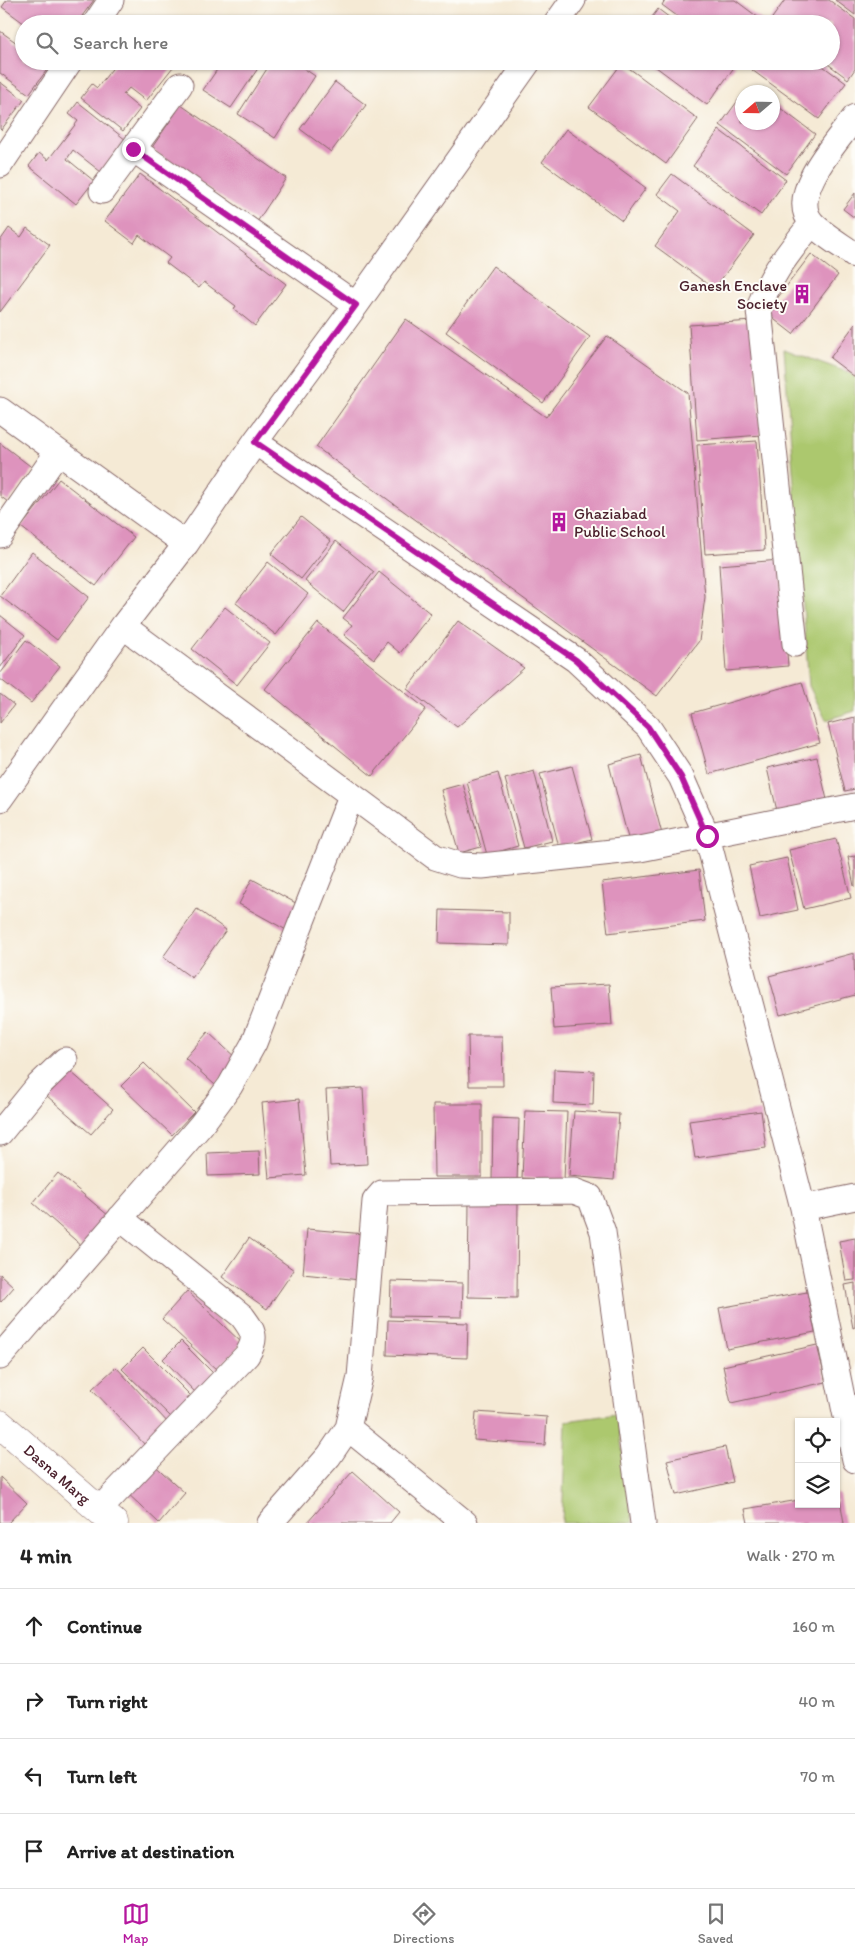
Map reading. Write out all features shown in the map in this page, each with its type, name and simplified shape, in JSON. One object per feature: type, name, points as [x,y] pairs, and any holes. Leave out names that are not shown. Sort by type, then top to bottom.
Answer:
[{"type":"street","points":[[101,15],[111,0]]},
{"type":"street","points":[[562,15],[572,0]]},
{"type":"street","points":[[1,162],[64,70]]},
{"type":"street","points":[[0,799],[123,626],[186,544],[255,442],[356,305],[523,70]]},
{"type":"street","points":[[102,190],[180,85]]},
{"type":"street","points":[[855,117],[813,175],[804,200],[804,211],[812,223],[855,255]]},
{"type":"street","points":[[133,149],[356,305]]},
{"type":"street","points":[[795,644],[759,310],[764,291],[774,273],[812,223]]},
{"type":"street","points":[[0,410],[186,544]]},
{"type":"street","points":[[255,442],[576,660],[648,727],[681,777],[707,836],[804,1208],[855,1460]]},
{"type":"street","points":[[0,535],[58,452]]},
{"type":"street","points":[[123,626],[435,857],[460,865],[482,866],[640,848],[855,806]]},
{"type":"street","points":[[0,1356],[120,1218],[224,1094],[254,1044],[352,796]]},
{"type":"street","points":[[0,1133],[65,1060]]},
{"type":"street","points":[[270,1523],[329,1456],[348,1428],[360,1377],[375,1201],[382,1193],[574,1191],[590,1197],[603,1232],[643,1523]]},
{"type":"street","points":[[804,1208],[855,1197]]},
{"type":"street","points":[[107,1516],[247,1355],[254,1344],[252,1330],[242,1316],[120,1218]]},
{"type":"street","name":"Dasna Marg","points":[[0,1424],[107,1516]]},
{"type":"street","points":[[348,1428],[465,1523]]},
{"type":"green space","points":[[784,349],[855,375],[855,711],[826,720],[809,686]]},
{"type":"green space","points":[[617,1414],[633,1523],[562,1523],[566,1421]]},
{"type":"building","points":[[7,0],[94,0],[83,15],[15,15],[15,17],[2,7]]},
{"type":"building","points":[[665,0],[735,0],[755,15],[676,15],[662,5]]},
{"type":"building","points":[[785,0],[829,0],[855,19],[855,69],[848,79],[836,70],[840,70],[840,15],[774,15]]},
{"type":"building","points":[[835,0],[855,0],[855,15]]},
{"type":"building","points":[[658,9],[666,15],[654,15]]},
{"type":"building","points":[[0,31],[15,42],[15,70],[47,70],[29,94],[0,73]]},
{"type":"building","points":[[111,70],[171,70],[146,101],[129,88],[123,95],[140,109],[123,131],[81,98],[92,84],[97,88]]},
{"type":"building","points":[[217,70],[257,70],[231,108],[203,90]]},
{"type":"building","points":[[266,70],[306,70],[315,76],[275,138],[238,114]]},
{"type":"building","points":[[617,70],[632,70],[698,119],[666,164],[589,107]]},
{"type":"building","points":[[660,70],[732,70],[707,105]]},
{"type":"building","points":[[752,70],[828,70],[846,83],[819,119],[780,90],[780,85],[773,85]]},
{"type":"building","points":[[0,82],[24,100],[1,130],[0,129]]},
{"type":"building","points":[[335,82],[366,105],[331,152],[300,129]]},
{"type":"building","points":[[78,102],[126,140],[101,172],[73,150],[67,159],[94,181],[76,204],[29,166],[39,153],[48,160],[78,121],[69,114]]},
{"type":"building","points":[[181,105],[286,178],[257,222],[151,149]]},
{"type":"building","points":[[735,105],[735,130],[780,130],[780,108],[815,134],[786,174],[720,125]]},
{"type":"building","points":[[566,129],[646,188],[622,221],[542,162]]},
{"type":"building","points":[[719,130],[786,180],[761,215],[693,166]]},
{"type":"building","points":[[140,174],[286,284],[255,326],[234,309],[236,306],[204,282],[199,288],[166,263],[170,258],[139,235],[134,243],[105,221]]},
{"type":"building","points":[[672,174],[754,235],[714,289],[655,246],[680,211],[657,194]]},
{"type":"building","points":[[855,193],[855,218],[843,209]]},
{"type":"building","points":[[9,228],[21,237],[27,228],[50,245],[0,312],[0,241]]},
{"type":"building","name":"Ganesh Enclave Society","points":[[811,254],[838,275],[793,334],[766,313]]},
{"type":"building","points":[[493,266],[590,337],[543,403],[446,332]]},
{"type":"building","name":"Ghaziabad Public School","points":[[406,319],[546,417],[607,336],[688,393],[705,597],[699,641],[657,696],[316,447]]},
{"type":"building","points":[[753,321],[761,435],[697,440],[689,325]]},
{"type":"building","points":[[855,324],[855,377],[830,358]]},
{"type":"building","points":[[757,441],[765,550],[705,554],[697,445]]},
{"type":"building","points":[[0,443],[34,469],[8,502],[0,496]]},
{"type":"building","points":[[59,479],[134,537],[96,586],[21,527]]},
{"type":"building","points":[[301,517],[331,541],[301,579],[271,554]]},
{"type":"building","points":[[336,541],[374,572],[343,612],[305,581]]},
{"type":"building","points":[[32,552],[89,597],[57,640],[0,596]]},
{"type":"building","points":[[780,560],[788,666],[726,671],[719,565]]},
{"type":"building","points":[[268,562],[308,594],[276,635],[236,603]]},
{"type":"building","points":[[379,572],[431,614],[400,653],[387,642],[374,659],[344,635],[352,625],[343,618]]},
{"type":"building","points":[[225,607],[270,643],[237,685],[192,649]]},
{"type":"building","points":[[0,615],[25,635],[0,668]]},
{"type":"building","points":[[458,621],[524,668],[457,727],[407,689]]},
{"type":"building","points":[[318,623],[426,709],[372,776],[265,689]]},
{"type":"building","points":[[26,640],[60,666],[31,703],[0,679],[0,674]]},
{"type":"building","points":[[802,682],[820,743],[709,774],[692,713]]},
{"type":"building","points":[[0,694],[14,705],[0,723]]},
{"type":"building","points":[[855,717],[855,789],[845,791],[828,724]]},
{"type":"building","points":[[641,755],[662,834],[629,842],[609,764]]},
{"type":"building","points":[[817,757],[828,804],[778,815],[767,768]]},
{"type":"building","points":[[572,766],[592,839],[559,847],[540,774]]},
{"type":"building","points":[[534,771],[552,841],[524,848],[505,779]]},
{"type":"building","points":[[498,773],[518,846],[487,855],[467,782]]},
{"type":"building","points":[[463,784],[481,847],[459,853],[441,790]]},
{"type":"building","points":[[836,839],[851,898],[804,909],[789,850]]},
{"type":"building","points":[[855,856],[855,886],[854,886],[848,857]]},
{"type":"building","points":[[787,858],[798,910],[760,918],[749,866]]},
{"type":"building","points":[[699,870],[705,921],[608,933],[602,882]]},
{"type":"building","points":[[252,879],[303,907],[290,932],[239,904]]},
{"type":"building","points":[[197,909],[226,930],[192,978],[163,957]]},
{"type":"building","points":[[440,910],[509,912],[509,945],[439,943]]},
{"type":"building","points":[[854,953],[855,995],[780,1015],[769,976]]},
{"type":"building","points":[[609,984],[612,1025],[554,1029],[551,987]]},
{"type":"building","points":[[208,1032],[238,1060],[215,1085],[185,1058]]},
{"type":"building","points":[[468,1036],[502,1036],[503,1086],[469,1086]]},
{"type":"building","points":[[144,1063],[194,1112],[172,1135],[121,1086]]},
{"type":"building","points":[[554,1069],[594,1071],[593,1105],[553,1103]]},
{"type":"building","points":[[70,1071],[113,1109],[91,1134],[47,1096]]},
{"type":"building","points":[[363,1088],[367,1164],[330,1166],[326,1090]]},
{"type":"building","points":[[299,1099],[306,1175],[269,1178],[262,1103]]},
{"type":"building","points":[[433,1104],[482,1104],[482,1177],[434,1177]]},
{"type":"building","points":[[525,1111],[567,1112],[564,1180],[522,1178]]},
{"type":"building","points":[[574,1111],[619,1114],[614,1180],[569,1176]]},
{"type":"building","points":[[761,1111],[766,1148],[695,1158],[689,1121]]},
{"type":"building","points":[[493,1118],[519,1119],[517,1182],[492,1181]]},
{"type":"building","points":[[259,1151],[260,1174],[208,1176],[207,1153]]},
{"type":"building","points":[[58,1173],[109,1216],[83,1247],[33,1203]]},
{"type":"building","points":[[469,1201],[518,1201],[517,1298],[468,1297]]},
{"type":"building","points":[[307,1229],[365,1234],[360,1280],[303,1274]]},
{"type":"building","points":[[249,1238],[294,1270],[267,1309],[222,1277]]},
{"type":"building","points":[[855,1238],[855,1280],[846,1281],[839,1241]]},
{"type":"building","points":[[0,1274],[14,1287],[1,1302],[0,1301]]},
{"type":"building","points":[[391,1281],[463,1283],[462,1317],[390,1316]]},
{"type":"building","points":[[855,1283],[855,1327],[853,1328],[845,1285]]},
{"type":"building","points":[[187,1291],[242,1343],[217,1370],[162,1319]]},
{"type":"building","points":[[807,1292],[815,1332],[727,1349],[719,1308]]},
{"type":"building","points":[[388,1320],[468,1323],[467,1358],[387,1355]]},
{"type":"building","points":[[181,1341],[215,1375],[196,1393],[163,1359]]},
{"type":"building","points":[[817,1345],[826,1382],[731,1403],[723,1366]]},
{"type":"building","points":[[143,1348],[191,1396],[171,1417],[122,1369]]},
{"type":"building","points":[[116,1367],[170,1425],[147,1447],[92,1389]]},
{"type":"building","points":[[476,1412],[547,1417],[545,1445],[474,1440]]},
{"type":"building","points":[[725,1447],[733,1482],[676,1495],[667,1460]]},
{"type":"building","points":[[150,1461],[185,1493],[159,1523],[124,1490]]},
{"type":"building","points":[[353,1471],[399,1512],[390,1523],[307,1523]]},
{"type":"building","points":[[0,1477],[27,1503],[8,1523],[0,1523]]},
{"type":"building","points":[[840,1500],[844,1523],[748,1523],[745,1509],[795,1501],[795,1508],[840,1508]]},
{"type":"place","name":"Ganesh Enclave Society","points":[[802,294]]},
{"type":"place","name":"Ghaziabad Public School","points":[[559,522]]},
{"type":"route","points":[[133,149],[356,305],[255,442],[576,660],[648,727],[681,777],[707,836]]}]
